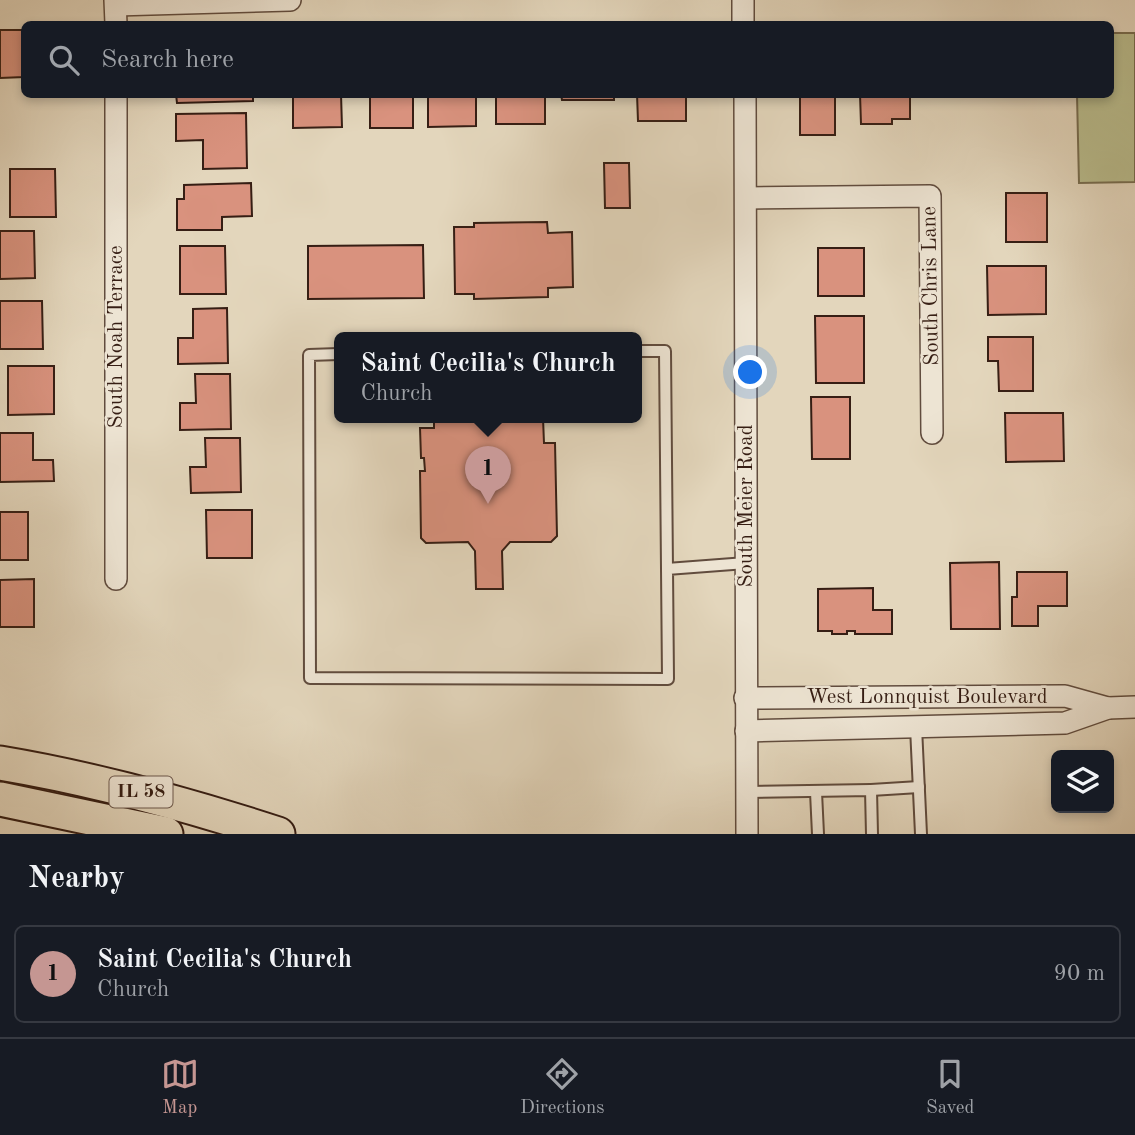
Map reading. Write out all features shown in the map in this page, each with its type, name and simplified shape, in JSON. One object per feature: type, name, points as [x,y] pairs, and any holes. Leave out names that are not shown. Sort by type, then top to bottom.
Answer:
[{"type":"main road","name":"IL 58","points":[[0,763],[122,787],[186,803],[278,834]]},
{"type":"main road","name":"IL 58","points":[[0,799],[166,834]]},
{"type":"street","points":[[116,10],[290,0]]},
{"type":"street","points":[[743,0],[743,21]]},
{"type":"street","name":"South Noah Terrace","points":[[116,98],[116,579]]},
{"type":"street","name":"South Meier Road","points":[[745,98],[747,834]]},
{"type":"street","name":"South Chris Lane","points":[[747,198],[930,196],[932,433]]},
{"type":"street","name":"West Lonnquist Boulevard","points":[[745,698],[1065,696],[1108,708]]},
{"type":"street","name":"West Lonnquist Boulevard","points":[[746,731],[1065,723],[1108,708],[1135,707]]},
{"type":"lane","points":[[334,354],[309,355],[310,678],[668,679],[666,352],[642,352]]},
{"type":"lane","points":[[667,569],[746,563]]},
{"type":"lane","points":[[916,727],[921,834]]},
{"type":"lane","points":[[747,792],[919,787]]},
{"type":"lane","points":[[871,790],[872,834]]},
{"type":"lane","points":[[816,792],[818,834]]},
{"type":"green space","points":[[1114,33],[1135,33],[1135,182],[1079,183],[1077,98],[1114,98]]},
{"type":"building","points":[[0,30],[21,30],[21,77],[0,78]]},
{"type":"building","points":[[176,98],[253,98],[253,101],[177,103]]},
{"type":"building","points":[[293,98],[341,98],[342,127],[293,128]]},
{"type":"building","points":[[370,98],[413,98],[413,128],[370,128]]},
{"type":"building","points":[[428,98],[476,98],[476,126],[428,127]]},
{"type":"building","points":[[496,98],[545,98],[545,124],[496,124]]},
{"type":"building","points":[[562,98],[614,98],[614,100]]},
{"type":"building","points":[[637,98],[686,98],[686,121],[638,121]]},
{"type":"building","points":[[800,98],[835,98],[835,135],[800,135]]},
{"type":"building","points":[[860,98],[910,98],[910,119],[892,119],[892,124],[861,124]]},
{"type":"building","points":[[246,113],[247,168],[203,169],[203,140],[176,141],[176,114]]},
{"type":"building","points":[[604,163],[629,163],[630,208],[605,208]]},
{"type":"building","points":[[10,169],[55,169],[56,217],[10,217]]},
{"type":"building","points":[[251,183],[252,216],[222,217],[222,230],[177,230],[177,199],[184,199],[184,185]]},
{"type":"building","points":[[1006,193],[1047,193],[1047,242],[1006,242]]},
{"type":"building","points":[[547,222],[548,233],[572,232],[573,287],[548,288],[548,297],[474,299],[474,294],[455,294],[454,227],[474,227],[474,223]]},
{"type":"building","points":[[0,231],[34,231],[35,278],[0,279]]},
{"type":"building","points":[[423,245],[424,298],[308,299],[308,246]]},
{"type":"building","points":[[180,246],[225,246],[226,294],[180,294]]},
{"type":"building","points":[[818,248],[864,248],[864,296],[818,296]]},
{"type":"building","points":[[987,266],[1046,266],[1046,314],[988,315]]},
{"type":"building","points":[[0,301],[42,301],[43,349],[0,349]]},
{"type":"building","points":[[227,308],[228,363],[178,364],[178,338],[193,338],[193,309]]},
{"type":"building","points":[[815,316],[864,316],[864,383],[816,383]]},
{"type":"building","points":[[988,337],[1033,337],[1033,391],[999,391],[998,361],[988,361]]},
{"type":"building","points":[[8,366],[54,366],[54,414],[8,415]]},
{"type":"building","points":[[195,374],[230,374],[231,429],[180,430],[180,403],[196,403]]},
{"type":"building","points":[[811,397],[850,397],[850,459],[812,459]]},
{"type":"building","points":[[1005,413],[1063,413],[1064,461],[1006,462]]},
{"type":"building","points":[[434,423],[543,423],[544,443],[555,443],[557,536],[551,542],[510,542],[502,551],[503,589],[476,589],[475,551],[468,542],[426,543],[421,538],[420,471],[425,471],[424,458],[421,458],[420,428],[434,428]]},
{"type":"building","points":[[0,433],[33,433],[33,460],[53,460],[54,481],[0,482]]},
{"type":"building","points":[[205,438],[240,438],[241,492],[191,493],[190,467],[206,467]]},
{"type":"building","points":[[206,510],[252,510],[252,558],[207,558]]},
{"type":"building","points":[[0,512],[28,512],[28,560],[0,560]]},
{"type":"building","points":[[999,562],[1000,629],[951,629],[950,563]]},
{"type":"building","points":[[1017,572],[1067,572],[1067,606],[1038,606],[1038,626],[1012,626],[1012,597],[1017,597]]},
{"type":"building","points":[[34,579],[34,627],[0,627],[0,580]]},
{"type":"building","points":[[873,588],[873,610],[892,610],[892,634],[855,634],[855,631],[847,631],[847,634],[832,634],[832,631],[818,631],[818,589]]},
{"type":"place","name":"Saint Cecilia's Church","points":[[488,504]]}]
